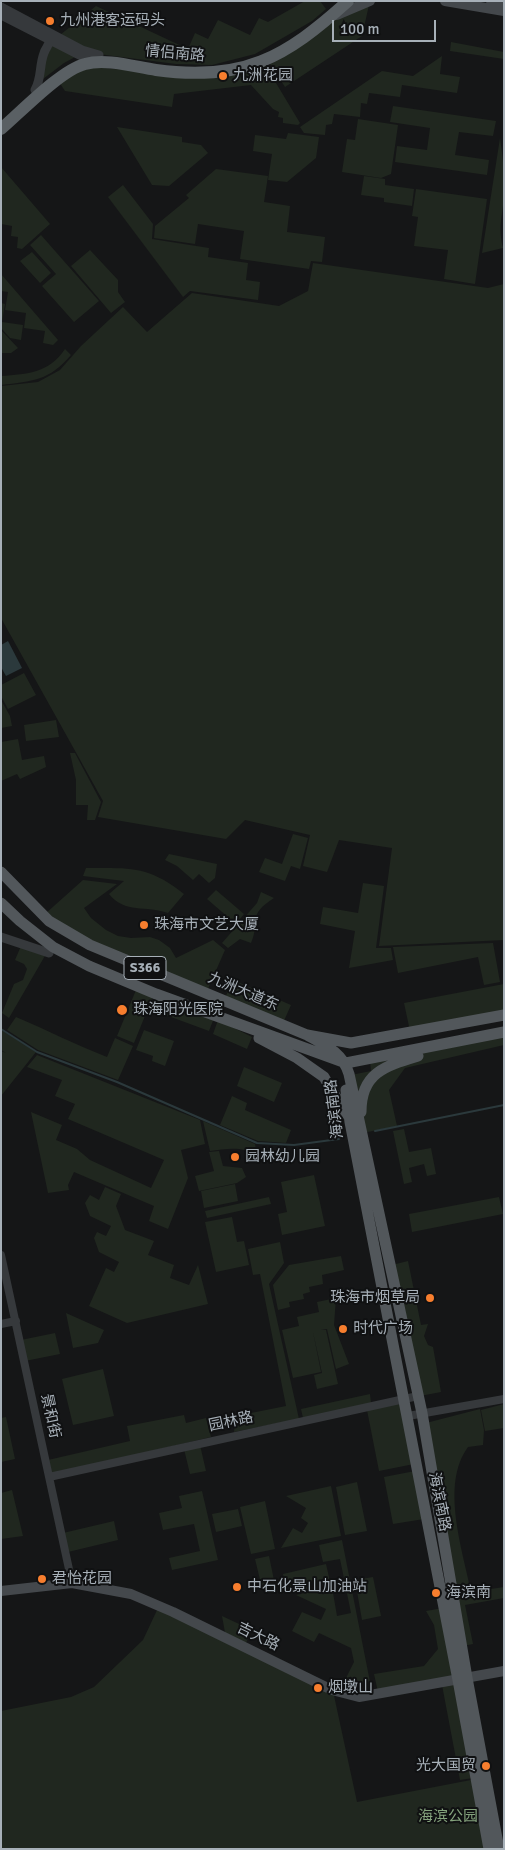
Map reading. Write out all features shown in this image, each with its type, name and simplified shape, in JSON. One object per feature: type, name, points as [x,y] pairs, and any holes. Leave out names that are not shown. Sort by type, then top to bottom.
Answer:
[{"type":"highway","name":"情侣南路","points":[[1,129],[72,70],[96,59],[213,67],[236,62],[258,55],[281,43],[313,22],[337,1]]},
{"type":"highway","name":"情侣南路","points":[[1,120],[68,63],[81,56],[183,74],[225,72],[271,57],[331,17],[348,1]]},
{"type":"main road","points":[[331,17],[370,1]]},
{"type":"main road","points":[[445,1],[504,11]]},
{"type":"main road","points":[[491,1],[504,4]]},
{"type":"main road","name":"九洲大道东","points":[[1,872],[49,921],[90,945],[307,1035],[351,1043],[504,1015]]},
{"type":"main road","name":"九洲大道东","points":[[1,903],[53,947],[89,966],[217,1016],[346,1063]]},
{"type":"main road","points":[[217,1016],[297,1058],[324,1077],[355,1124]]},
{"type":"main road","points":[[346,1063],[504,1032]]},
{"type":"main road","points":[[307,1035],[330,1047],[346,1063]]},
{"type":"main road","points":[[355,1124],[365,1087],[373,1075],[403,1061],[465,1040]]},
{"type":"main road","points":[[346,1063],[367,1041]]},
{"type":"main road","name":"海滨南路","points":[[346,1063],[355,1124],[404,1398],[500,1849]]},
{"type":"main road","name":"海滨南路","points":[[355,1124],[422,1413],[489,1849]]},
{"type":"main road","name":"吉大路","points":[[1,1591],[72,1583],[111,1589],[148,1601],[332,1690],[359,1697],[504,1671]]},
{"type":"street","points":[[1,7],[96,59]]},
{"type":"street","points":[[1,15],[81,56]]},
{"type":"street","points":[[35,90],[41,76],[42,58],[50,44],[49,38]]},
{"type":"street","points":[[1,937],[49,953]]},
{"type":"street","name":"景和街","points":[[1,1255],[72,1583]]},
{"type":"street","points":[[1,1324],[16,1321]]},
{"type":"street","name":"园林路","points":[[50,1477],[418,1396]]},
{"type":"street","points":[[408,1416],[504,1399]]},
{"type":"green space","points":[[305,1],[320,1],[326,9],[312,21],[255,54],[212,65],[176,64],[98,54],[60,35],[96,6],[188,49],[195,33],[208,39],[218,20],[250,35],[259,18],[268,22]]},
{"type":"green space","points":[[369,5],[362,36],[285,87],[268,61],[332,18]]},
{"type":"green space","points":[[451,42],[504,52],[504,59],[450,51]]},
{"type":"green space","points":[[54,43],[77,56],[43,79],[45,58]]},
{"type":"green space","points":[[442,56],[440,74],[460,77],[457,93],[402,85],[400,97],[369,93],[367,104],[361,103],[360,117],[334,114],[332,124],[326,125],[325,135],[304,133],[300,127],[382,71],[413,76]]},
{"type":"green space","points":[[264,63],[300,123],[298,125],[283,123],[283,118],[278,117],[279,112],[273,109],[251,85],[174,94],[172,107],[65,91],[59,82],[84,66],[179,75]]},
{"type":"green space","points":[[393,106],[496,121],[493,136],[459,132],[455,155],[489,160],[487,175],[395,162],[397,146],[427,150],[430,128],[390,122]]},
{"type":"green space","points":[[358,119],[398,125],[391,174],[381,178],[342,172],[347,139],[355,140]]},
{"type":"green space","points":[[117,127],[182,137],[182,142],[201,145],[208,153],[169,186],[152,185]]},
{"type":"green space","points":[[288,133],[319,137],[316,158],[287,182],[268,180],[272,154],[253,151],[255,135],[286,139]]},
{"type":"green space","points":[[500,138],[504,182],[501,228],[503,248],[482,253]]},
{"type":"green space","points":[[1,167],[50,224],[22,249],[17,248],[18,237],[11,236],[12,226],[1,224]]},
{"type":"green space","points":[[216,169],[268,176],[264,202],[290,206],[287,232],[325,237],[322,262],[311,261],[309,269],[240,259],[244,231],[198,224],[195,244],[154,238],[155,226],[189,198],[186,195]]},
{"type":"green space","points":[[364,176],[385,179],[385,185],[414,189],[412,206],[384,202],[384,198],[361,195]]},
{"type":"green space","points":[[123,185],[153,224],[152,239],[209,248],[208,257],[248,263],[246,280],[260,282],[258,300],[190,291],[183,297],[108,197]]},
{"type":"green space","points":[[416,189],[487,199],[475,284],[444,279],[448,250],[414,246],[418,217],[412,216]]},
{"type":"green space","points":[[41,235],[99,301],[74,322],[42,286],[56,274],[30,245]]},
{"type":"green space","points":[[90,250],[118,280],[118,292],[125,302],[111,313],[71,266]]},
{"type":"green space","points":[[32,252],[51,273],[40,283],[20,261]]},
{"type":"green space","points":[[313,263],[488,288],[504,284],[504,940],[379,946],[392,848],[339,840],[327,872],[303,866],[310,835],[245,820],[226,839],[98,817],[103,801],[1,618],[1,386],[38,382],[60,370],[81,346],[123,307],[147,332],[192,293],[279,306],[308,291]]},
{"type":"green space","points":[[1,274],[58,340],[53,345],[43,343],[45,331],[24,328],[26,313],[5,310],[8,292],[1,291]]},
{"type":"green space","points":[[1,303],[5,304],[2,322],[23,325],[21,340],[10,338],[1,328]]},
{"type":"green space","points":[[1,330],[18,348],[11,353],[1,353]]},
{"type":"green space","points":[[65,349],[71,355],[63,364],[48,375],[31,381],[1,385],[1,376],[29,373],[45,368],[59,357]]},
{"type":"green space","points":[[24,673],[36,695],[8,709],[1,696],[1,685]]},
{"type":"green space","points":[[1,700],[10,716],[12,726],[1,728]]},
{"type":"green space","points":[[56,720],[59,737],[26,741],[24,725]]},
{"type":"green space","points":[[18,739],[22,760],[44,756],[46,767],[20,779],[17,774],[1,781],[1,742]]},
{"type":"green space","points":[[70,753],[75,753],[101,802],[95,820],[87,820],[88,805],[76,805],[76,780]]},
{"type":"green space","points":[[293,834],[308,838],[300,869],[291,866],[285,881],[259,872],[265,858],[282,864]]},
{"type":"green space","points":[[169,854],[217,864],[215,878],[209,883],[199,874],[193,880],[177,866],[165,860]]},
{"type":"green space","points":[[86,868],[138,870],[160,878],[184,894],[168,913],[129,907],[115,900],[109,894],[124,881],[83,876]]},
{"type":"green space","points":[[83,880],[117,884],[84,908],[91,918],[106,930],[118,936],[131,938],[150,937],[159,940],[170,948],[176,958],[213,940],[225,950],[207,991],[92,943],[45,914]]},
{"type":"green space","points":[[363,883],[384,886],[376,948],[391,948],[393,960],[349,968],[355,931],[320,924],[323,907],[358,913]]},
{"type":"green space","points":[[216,890],[244,914],[236,924],[207,899]]},
{"type":"green space","points":[[261,892],[274,898],[265,904],[257,914],[251,943],[240,939],[228,948],[222,943],[257,903]]},
{"type":"green space","points":[[493,943],[500,982],[484,985],[478,957],[398,973],[393,947]]},
{"type":"green space","points":[[21,946],[46,954],[9,1018],[2,1013],[14,984],[23,980],[27,969],[24,964],[15,960]]},
{"type":"green space","points":[[233,980],[291,1005],[283,1023],[225,998]]},
{"type":"green space","points":[[504,984],[504,1013],[410,1031],[404,1003]]},
{"type":"green space","points":[[136,990],[153,996],[134,1043],[117,1036]]},
{"type":"green space","points":[[157,996],[214,1018],[209,1031],[152,1010]]},
{"type":"green space","points":[[16,1017],[107,1057],[115,1038],[133,1046],[118,1080],[38,1050],[7,1030]]},
{"type":"green space","points":[[218,1020],[252,1037],[247,1049],[213,1034]]},
{"type":"green space","points":[[1,1030],[36,1052],[1,1096],[1,1051],[6,1053],[1,1050]]},
{"type":"green space","points":[[144,1030],[174,1041],[165,1066],[152,1061],[153,1056],[136,1050]]},
{"type":"green space","points":[[504,1034],[504,1045],[405,1068],[389,1090],[397,1126],[363,1133],[351,1075],[371,1071],[370,1060]]},
{"type":"green space","points":[[37,1055],[200,1120],[205,1144],[181,1150],[188,1178],[168,1229],[149,1221],[154,1206],[74,1172],[68,1185],[69,1190],[48,1193],[31,1112],[62,1125],[56,1140],[77,1149],[90,1160],[151,1188],[164,1160],[68,1119],[75,1104],[55,1096],[62,1080],[27,1067]]},
{"type":"green space","points":[[244,1067],[282,1083],[274,1102],[237,1086]]},
{"type":"green space","points":[[232,1096],[247,1103],[245,1110],[291,1130],[286,1143],[258,1141],[220,1125]]},
{"type":"green space","points":[[203,1121],[255,1144],[257,1155],[240,1149],[210,1151]]},
{"type":"green space","points":[[404,1129],[409,1152],[431,1148],[436,1174],[427,1176],[424,1164],[409,1168],[412,1182],[404,1184],[393,1131]]},
{"type":"green space","points":[[219,1151],[223,1166],[242,1168],[246,1177],[237,1183],[199,1191],[195,1176],[214,1171],[209,1152]]},
{"type":"green space","points":[[314,1175],[325,1226],[282,1235],[278,1214],[287,1212],[281,1182]]},
{"type":"green space","points":[[235,1184],[238,1201],[204,1208],[201,1191]]},
{"type":"green space","points":[[105,1187],[121,1194],[116,1206],[125,1230],[154,1241],[148,1255],[174,1265],[170,1278],[189,1285],[198,1265],[208,1304],[127,1323],[89,1306],[106,1268],[114,1272],[119,1262],[99,1252],[94,1238],[97,1232],[106,1236],[111,1226],[90,1216],[85,1203],[90,1195],[99,1200]]},
{"type":"green space","points":[[269,1197],[271,1204],[207,1218],[205,1211]]},
{"type":"green space","points":[[499,1197],[503,1214],[412,1232],[409,1214]]},
{"type":"green space","points":[[232,1217],[237,1242],[244,1241],[249,1265],[216,1272],[205,1222]]},
{"type":"green space","points":[[280,1242],[284,1263],[269,1284],[299,1419],[234,1432],[236,1416],[286,1406],[260,1274],[253,1275],[248,1249]]},
{"type":"green space","points":[[341,1256],[344,1270],[322,1275],[323,1284],[309,1287],[310,1292],[303,1294],[304,1299],[289,1302],[290,1307],[278,1310],[273,1285],[289,1265]]},
{"type":"green space","points":[[408,1261],[421,1325],[428,1324],[424,1336],[428,1345],[433,1347],[441,1392],[420,1396],[392,1265]]},
{"type":"green space","points":[[336,1298],[334,1325],[349,1364],[336,1369],[327,1329],[321,1330],[326,1330],[338,1384],[317,1389],[314,1375],[322,1373],[313,1332],[321,1372],[293,1378],[282,1330],[299,1326],[297,1317],[319,1312],[317,1302]]},
{"type":"green space","points":[[66,1313],[104,1330],[98,1343],[73,1348]]},
{"type":"green space","points":[[55,1333],[60,1354],[25,1361],[21,1340]]},
{"type":"green space","points":[[103,1369],[114,1416],[73,1425],[62,1379]]},
{"type":"green space","points":[[370,1394],[371,1403],[303,1418],[301,1409]]},
{"type":"green space","points":[[401,1403],[414,1464],[379,1471],[367,1410]]},
{"type":"green space","points":[[504,1404],[504,1428],[485,1431],[481,1410]]},
{"type":"green space","points":[[480,1409],[484,1430],[483,1445],[468,1447],[460,1462],[456,1480],[456,1518],[471,1592],[504,1587],[504,1598],[465,1605],[473,1644],[463,1646],[426,1423]]},
{"type":"green space","points":[[184,1415],[186,1423],[206,1418],[211,1437],[51,1475],[48,1460],[130,1441],[127,1426]]},
{"type":"green space","points":[[6,1417],[15,1459],[1,1462],[1,1418]]},
{"type":"green space","points":[[200,1445],[206,1471],[190,1474],[184,1449]]},
{"type":"green space","points":[[415,1471],[424,1519],[393,1524],[384,1477]]},
{"type":"green space","points":[[357,1482],[367,1531],[345,1535],[336,1487]]},
{"type":"green space","points":[[331,1486],[341,1536],[281,1548],[293,1528],[302,1533],[308,1523],[301,1518],[306,1508],[286,1496]]},
{"type":"green space","points":[[12,1490],[23,1536],[1,1539],[1,1493]]},
{"type":"green space","points":[[202,1491],[218,1560],[172,1570],[169,1558],[200,1551],[194,1524],[163,1530],[159,1513],[182,1508],[179,1496]]},
{"type":"green space","points":[[265,1501],[275,1549],[251,1554],[240,1507]]},
{"type":"green space","points":[[238,1509],[242,1526],[216,1532],[212,1514]]},
{"type":"green space","points":[[114,1521],[118,1540],[68,1552],[63,1533]]},
{"type":"green space","points":[[342,1540],[372,1692],[359,1695],[340,1690],[354,1662],[351,1648],[319,1633],[314,1642],[292,1631],[302,1612],[321,1620],[326,1609],[296,1595],[332,1587],[337,1616],[351,1613],[340,1559],[323,1562],[319,1545]]},
{"type":"green space","points":[[269,1556],[275,1585],[262,1588],[255,1559]]},
{"type":"green space","points":[[326,1564],[331,1586],[295,1593],[287,1590],[283,1574]]},
{"type":"green space","points":[[373,1577],[381,1616],[362,1620],[355,1580]]},
{"type":"green space","name":"海滨公园","points":[[158,1608],[333,1691],[357,1802],[476,1779],[488,1849],[1,1849],[1,1711],[71,1697],[94,1687],[143,1640]]},
{"type":"green space","points":[[443,1608],[456,1678],[378,1692],[374,1674],[424,1666],[438,1649],[434,1625],[426,1611]]},
{"type":"green space","points":[[222,1616],[252,1630],[244,1647],[226,1638]]},
{"type":"green space","points":[[455,1682],[473,1778],[460,1780],[442,1685]]},
{"type":"shaded area","points":[[8,641],[22,668],[6,676],[1,667],[1,645]]},
{"type":"waterway","points":[[1,1029],[37,1052],[117,1082],[257,1143],[294,1145],[339,1139]]},
{"type":"waterway","points":[[375,1131],[504,1105]]},
{"type":"place","name":"九州港客运码头","points":[[50,21]]},
{"type":"place","name":"九洲花园","points":[[223,76]]},
{"type":"place","name":"珠海市文艺大厦","points":[[144,925]]},
{"type":"place","name":"珠海阳光医院","points":[[122,1010]]},
{"type":"place","name":"园林幼儿园","points":[[235,1157]]},
{"type":"place","name":"珠海市烟草局","points":[[430,1298]]},
{"type":"place","name":"时代广场","points":[[343,1329]]},
{"type":"place","name":"君怡花园","points":[[42,1579]]},
{"type":"place","name":"中石化景山加油站","points":[[237,1587]]},
{"type":"place","name":"海滨南","points":[[436,1593]]},
{"type":"place","name":"烟墩山","points":[[318,1688]]},
{"type":"place","name":"光大国贸","points":[[486,1766]]}]
